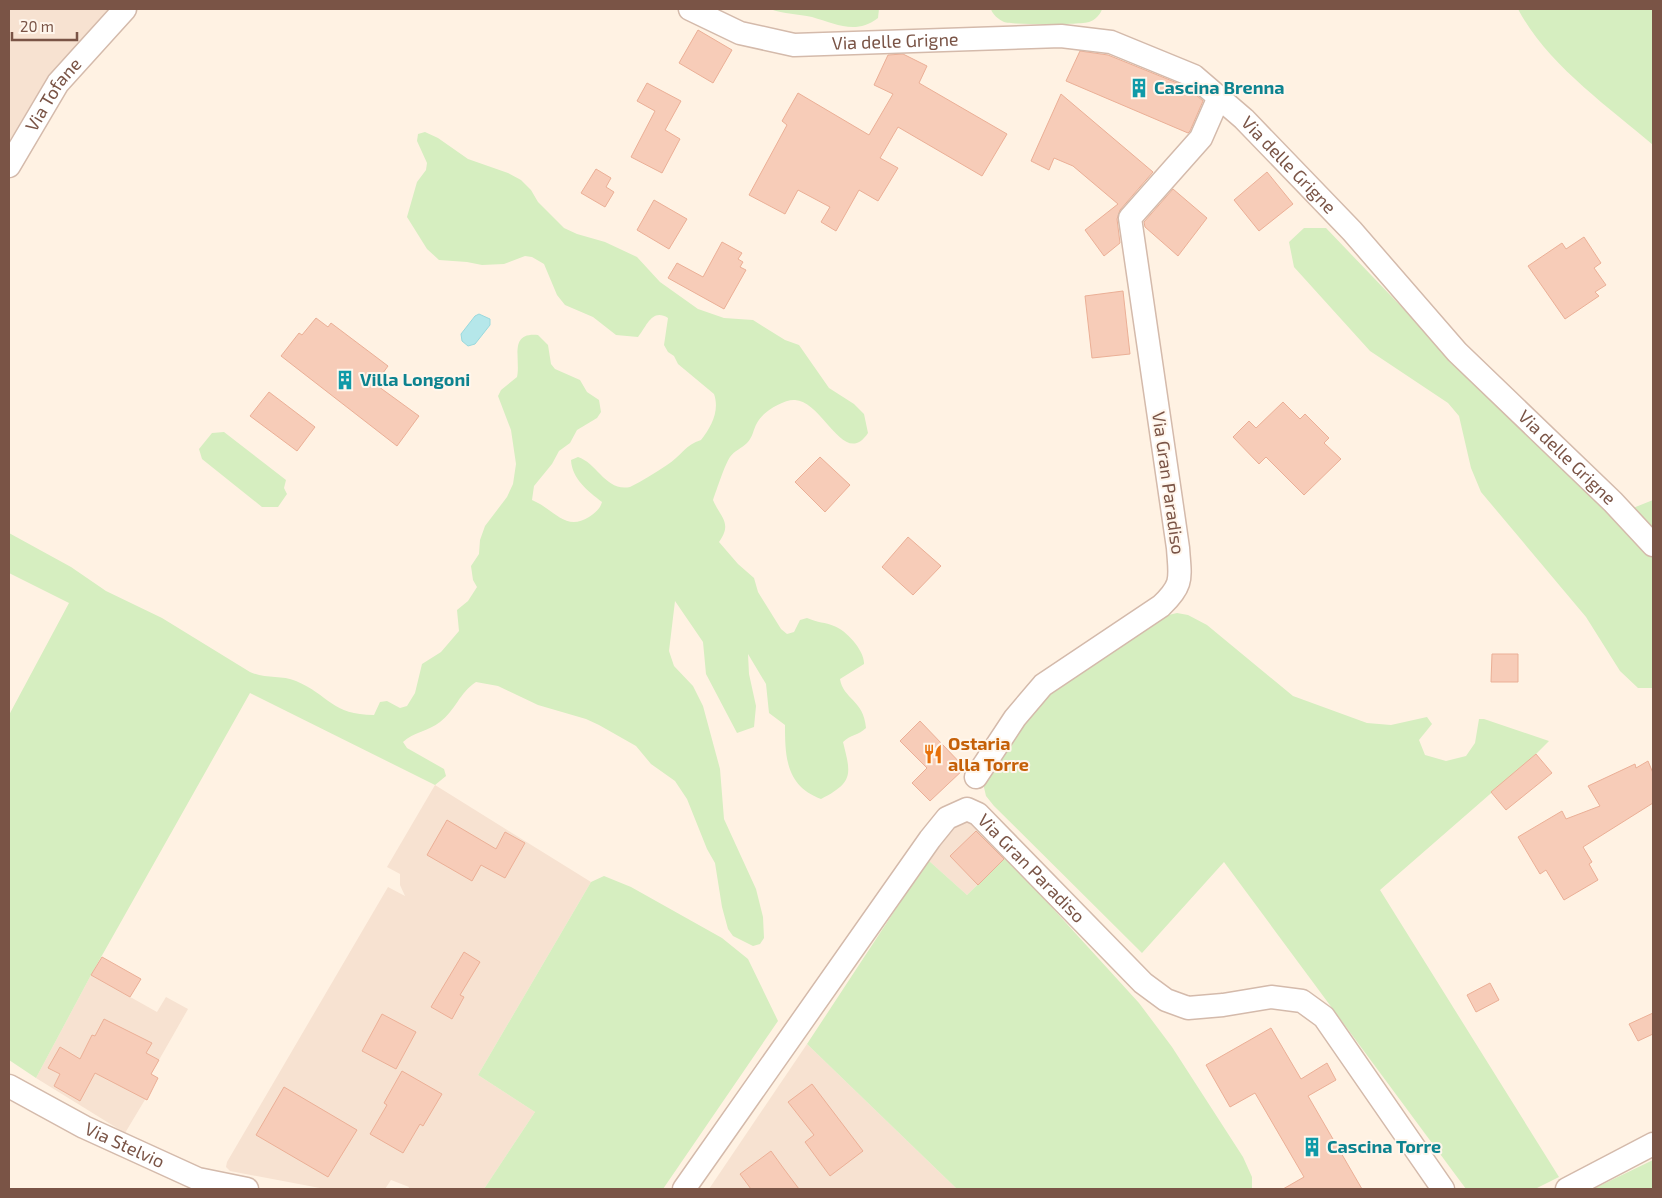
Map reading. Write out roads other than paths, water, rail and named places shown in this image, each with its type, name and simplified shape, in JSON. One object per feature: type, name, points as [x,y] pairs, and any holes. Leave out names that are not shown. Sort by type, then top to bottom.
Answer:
[{"type":"street","name":"Via Tofane","points":[[9,166],[58,83],[125,9]]},
{"type":"street","name":"Via delle Grigne","points":[[690,9],[740,33],[794,44],[1061,36],[1111,42],[1194,76],[1244,118],[1352,231],[1456,352],[1613,502],[1653,545]]},
{"type":"street","name":"Via Gran Paradiso","points":[[976,777],[1015,718],[1043,685],[1161,606],[1176,591],[1180,578],[1178,548],[1130,218],[1201,138],[1219,97]]},
{"type":"street","name":"Via Gran Paradiso","points":[[684,1189],[930,839],[947,818],[966,809],[978,814],[1143,983],[1166,1000],[1188,1008],[1223,1005],[1271,997],[1302,1001],[1324,1017],[1443,1189]]},
{"type":"street","name":"Via Stelvio","points":[[9,1086],[84,1127],[198,1179],[247,1189]]},
{"type":"street","points":[[1567,1189],[1653,1144]]},
{"type":"water","points":[[479,314],[490,319],[490,325],[475,344],[468,346],[462,341],[461,334],[475,316]]},
{"type":"place","name":"Cascina Brenna","points":[[1139,88]]},
{"type":"place","name":"Villa Longoni","points":[[345,380]]},
{"type":"place","name":"Ostaria alla Torre","points":[[933,754]]},
{"type":"place","name":"Cascina Torre","points":[[1312,1147]]}]
